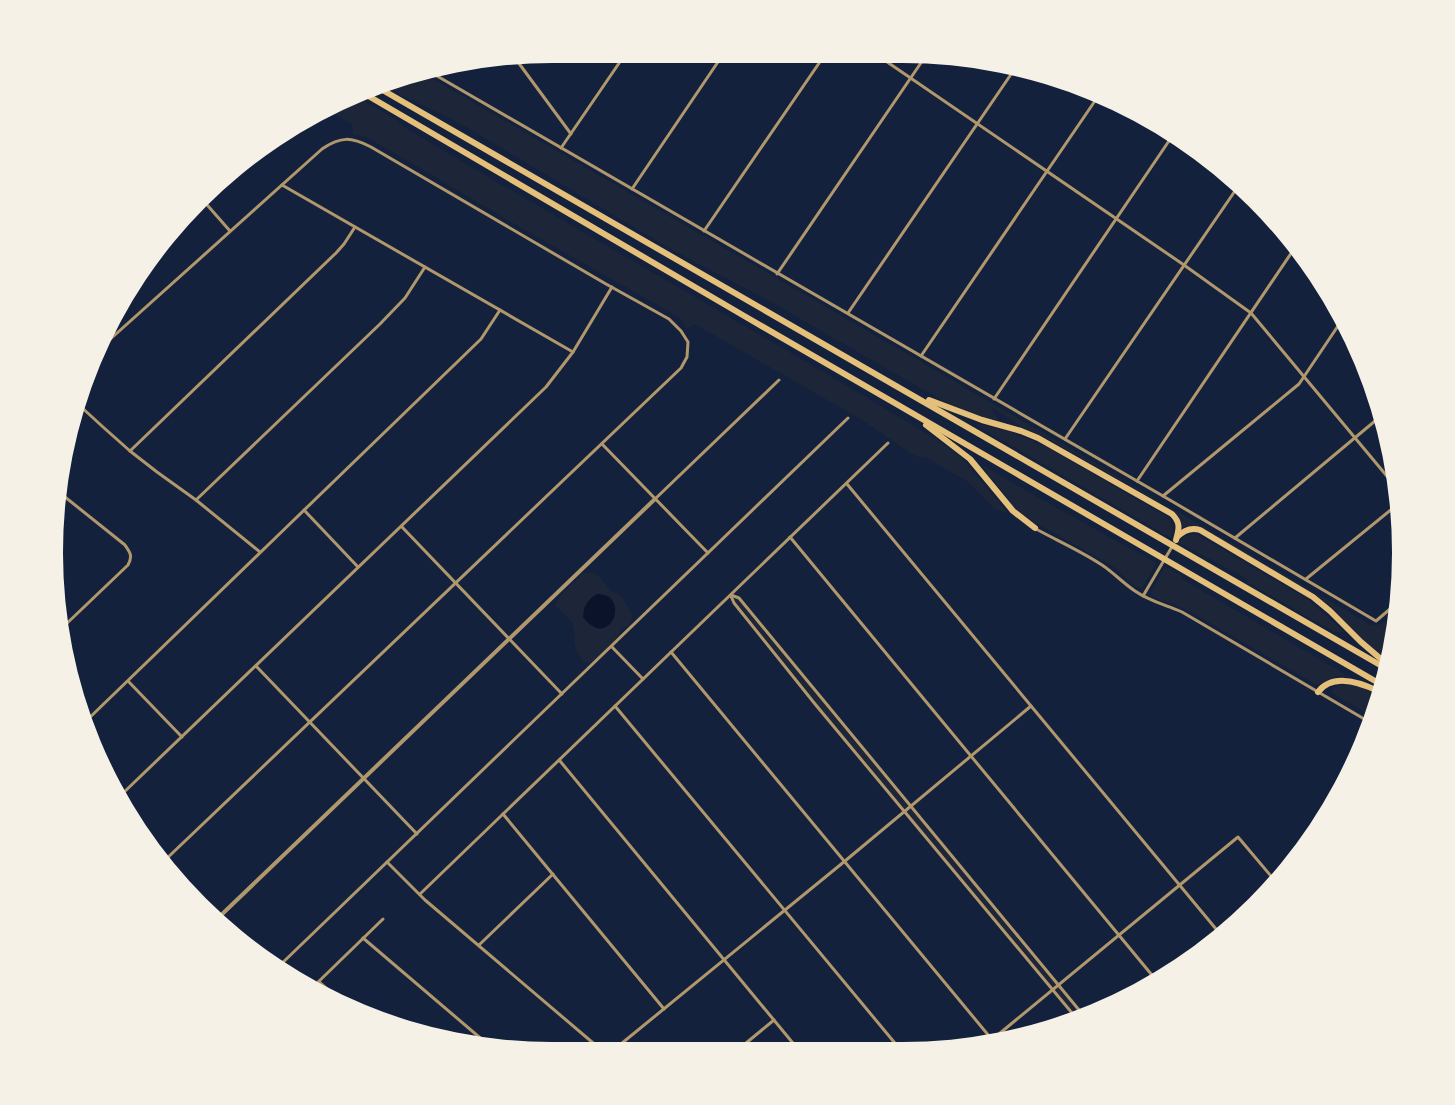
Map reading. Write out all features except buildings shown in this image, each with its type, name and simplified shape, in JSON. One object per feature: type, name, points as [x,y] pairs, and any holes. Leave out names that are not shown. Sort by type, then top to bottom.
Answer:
[{"type":"highway","points":[[386,92],[1379,662]]},
{"type":"highway","points":[[371,98],[1375,681]]},
{"type":"highway","points":[[909,392],[982,420],[1022,431],[1055,447],[1172,514],[1179,525],[1176,540]]},
{"type":"highway","points":[[896,404],[970,459],[1013,511],[1035,528]]},
{"type":"highway","points":[[1176,540],[1182,532],[1189,529],[1203,531],[1313,597],[1380,660]]},
{"type":"highway","points":[[1318,692],[1328,683],[1341,681],[1372,689]]},
{"type":"street","points":[[561,148],[618,63]]},
{"type":"street","points":[[632,189],[717,63]]},
{"type":"street","points":[[704,231],[819,63]]},
{"type":"street","points":[[888,63],[1251,313],[1386,475]]},
{"type":"street","points":[[519,64],[571,134]]},
{"type":"street","points":[[777,274],[920,64]]},
{"type":"street","points":[[848,314],[1010,75]]},
{"type":"street","points":[[438,77],[1376,621],[1389,611]]},
{"type":"street","points":[[920,357],[1094,102]]},
{"type":"street","points":[[112,338],[330,144],[339,140],[354,140],[371,147],[669,319],[688,342],[687,357],[681,368],[169,856]]},
{"type":"street","points":[[994,399],[1168,142]]},
{"type":"street","points":[[282,185],[573,352]]},
{"type":"street","points":[[1065,439],[1234,192]]},
{"type":"street","points":[[207,205],[230,231]]},
{"type":"street","points":[[130,451],[336,253],[354,226]]},
{"type":"street","points":[[1137,481],[1290,254]]},
{"type":"street","points":[[196,500],[380,324],[405,298],[425,267]]},
{"type":"street","points":[[125,791],[546,387],[573,352],[612,287]]},
{"type":"street","points":[[91,716],[481,339],[500,310]]},
{"type":"street","points":[[1163,496],[1299,384],[1337,327]]},
{"type":"street","points":[[222,913],[779,381]]},
{"type":"street","points":[[85,410],[130,451],[260,552]]},
{"type":"street","points":[[284,962],[848,418]]},
{"type":"street","points":[[1234,538],[1374,422]]},
{"type":"street","points":[[420,894],[888,443]]},
{"type":"street","points":[[602,444],[708,554]]},
{"type":"street","points":[[846,483],[1216,928]]},
{"type":"street","points":[[66,498],[125,544],[131,554],[128,565],[68,622]]},
{"type":"street","points":[[304,509],[358,567]]},
{"type":"street","points":[[1306,579],[1390,510]]},
{"type":"street","points":[[402,527],[562,694]]},
{"type":"street","points":[[1035,528],[1103,566],[1134,591],[1155,603],[1182,612],[1363,718]]},
{"type":"street","points":[[790,537],[1151,974]]},
{"type":"street","points":[[1143,596],[1176,540]]},
{"type":"street","points":[[730,595],[739,598],[1079,1009]]},
{"type":"street","points":[[730,595],[815,704],[1071,1012]]},
{"type":"street","points":[[612,647],[643,679]]},
{"type":"street","points":[[671,652],[845,861],[985,1035]]},
{"type":"street","points":[[255,666],[417,834]]},
{"type":"street","points":[[128,681],[182,737]]},
{"type":"street","points":[[815,704],[822,698]]},
{"type":"street","points":[[615,706],[894,1042]]},
{"type":"street","points":[[623,1042],[1031,706]]},
{"type":"street","points":[[559,760],[792,1042]]},
{"type":"street","points":[[503,814],[664,1009]]},
{"type":"street","points":[[1003,1032],[1238,837],[1271,876]]},
{"type":"street","points":[[387,862],[410,886],[593,1042]]},
{"type":"street","points":[[479,945],[553,874]]},
{"type":"street","points":[[979,900],[985,896]]},
{"type":"street","points":[[319,982],[383,919]]},
{"type":"street","points":[[363,938],[478,1036]]},
{"type":"street","points":[[747,1042],[774,1020]]},
{"type":"shaded area","points":[[432,78],[1052,438],[1369,624],[1379,624],[1387,619],[1381,654],[1369,646],[1330,606],[1313,593],[1204,529],[1192,525],[1182,527],[1178,516],[1170,508],[1052,441],[1025,429],[993,408],[991,409],[998,418],[996,420],[983,419],[952,406],[764,298],[676,252],[461,124],[393,90]]},
{"type":"shaded area","points":[[363,101],[509,189],[839,381],[936,439],[961,457],[1008,513],[996,510],[968,482],[925,457],[912,454],[862,420],[695,324],[687,328],[681,319],[670,312],[377,143],[353,134],[352,124],[334,114]]},
{"type":"shaded area","points":[[974,424],[1033,441],[1163,514],[1172,524],[1171,538]]},
{"type":"shaded area","points":[[982,467],[986,467],[1156,563],[1144,585],[1141,588],[1133,585],[1114,567],[1021,514]]},
{"type":"shaded area","points":[[1196,534],[1309,600],[1344,632],[1334,632],[1247,582],[1248,579],[1179,543],[1184,537]]},
{"type":"shaded area","points":[[1165,566],[1183,577],[1182,579],[1350,677],[1334,677],[1323,683],[1315,684],[1198,616],[1181,607],[1159,600],[1151,594]]},
{"type":"shaded area","points":[[583,573],[593,573],[599,576],[612,592],[619,594],[631,611],[632,620],[629,625],[621,629],[616,639],[599,657],[589,663],[579,656],[572,622],[555,605],[564,591]],"holes":[[[593,597],[615,605],[614,618],[607,626],[598,629],[586,621],[584,608]]]},
{"type":"shaded area","points":[[597,594],[608,596],[615,610],[609,625],[602,628],[593,626],[583,617],[587,604]]},
{"type":"shaded area","points":[[731,595],[739,598],[1078,1009],[1071,1012],[734,603]]},
{"type":"shaded area","points":[[1340,685],[1357,686],[1371,692],[1365,712],[1334,694],[1333,688]]}]
